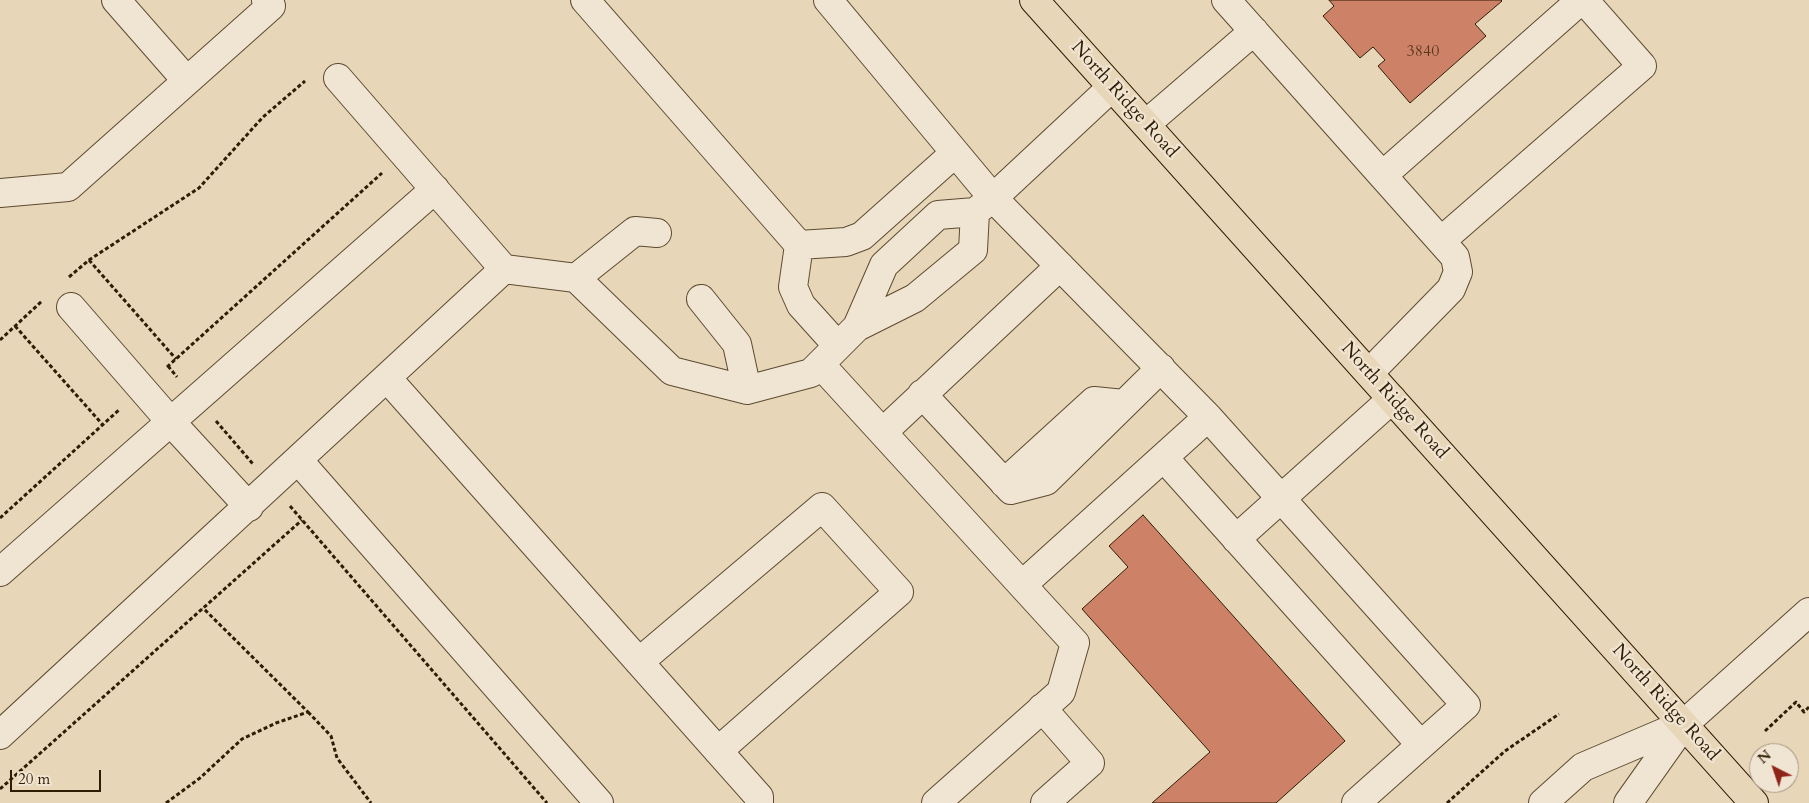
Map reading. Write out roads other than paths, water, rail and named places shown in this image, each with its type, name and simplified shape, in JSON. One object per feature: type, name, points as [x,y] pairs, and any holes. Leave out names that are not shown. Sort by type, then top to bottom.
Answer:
[{"type":"main road","name":"North Ridge Road","points":[[1034,0],[1754,803]]},
{"type":"street","points":[[116,0],[187,81]]},
{"type":"street","points":[[0,193],[68,187],[271,6],[266,0]]},
{"type":"street","points":[[585,0],[798,245],[793,287],[801,305],[829,355],[883,432],[1075,642],[1061,692],[936,803]]},
{"type":"street","points":[[828,0],[955,153],[984,205],[1060,266],[1161,368],[1208,417],[1466,705],[1356,803]]},
{"type":"street","points":[[1226,0],[1455,257],[1458,272],[1451,289],[1369,373]]},
{"type":"street","points":[[1383,175],[1582,0],[1642,66],[1441,241]]},
{"type":"street","points":[[1146,124],[1254,30]]},
{"type":"street","points":[[338,78],[504,269],[576,278],[672,371],[747,390],[811,373],[857,327],[915,298],[973,250],[984,205]]},
{"type":"street","points":[[857,327],[884,265],[938,215],[984,205],[1112,87]]},
{"type":"street","points":[[798,245],[846,242],[862,236],[955,153]]},
{"type":"street","points":[[0,572],[434,189]]},
{"type":"street","points":[[576,278],[635,231],[657,233]]},
{"type":"street","points":[[883,432],[1060,266]]},
{"type":"street","points":[[0,735],[504,269]]},
{"type":"street","points":[[701,299],[738,344],[747,390]]},
{"type":"street","points":[[60,302],[142,389],[248,507]]},
{"type":"street","points":[[922,394],[1011,490],[1046,481],[1161,368]]},
{"type":"street","points":[[387,378],[759,797],[759,803]]},
{"type":"street","points":[[1236,539],[1392,399]]},
{"type":"street","points":[[1022,585],[1208,417]]},
{"type":"street","points":[[1164,458],[1421,745]]},
{"type":"street","points":[[298,460],[599,803]]},
{"type":"street","points":[[639,662],[822,506],[899,592],[718,751]]},
{"type":"street","points":[[1628,803],[1684,724],[1809,612]]},
{"type":"street","points":[[1042,708],[1090,762],[1045,803]]},
{"type":"street","points":[[1543,803],[1583,767],[1684,724]]}]
